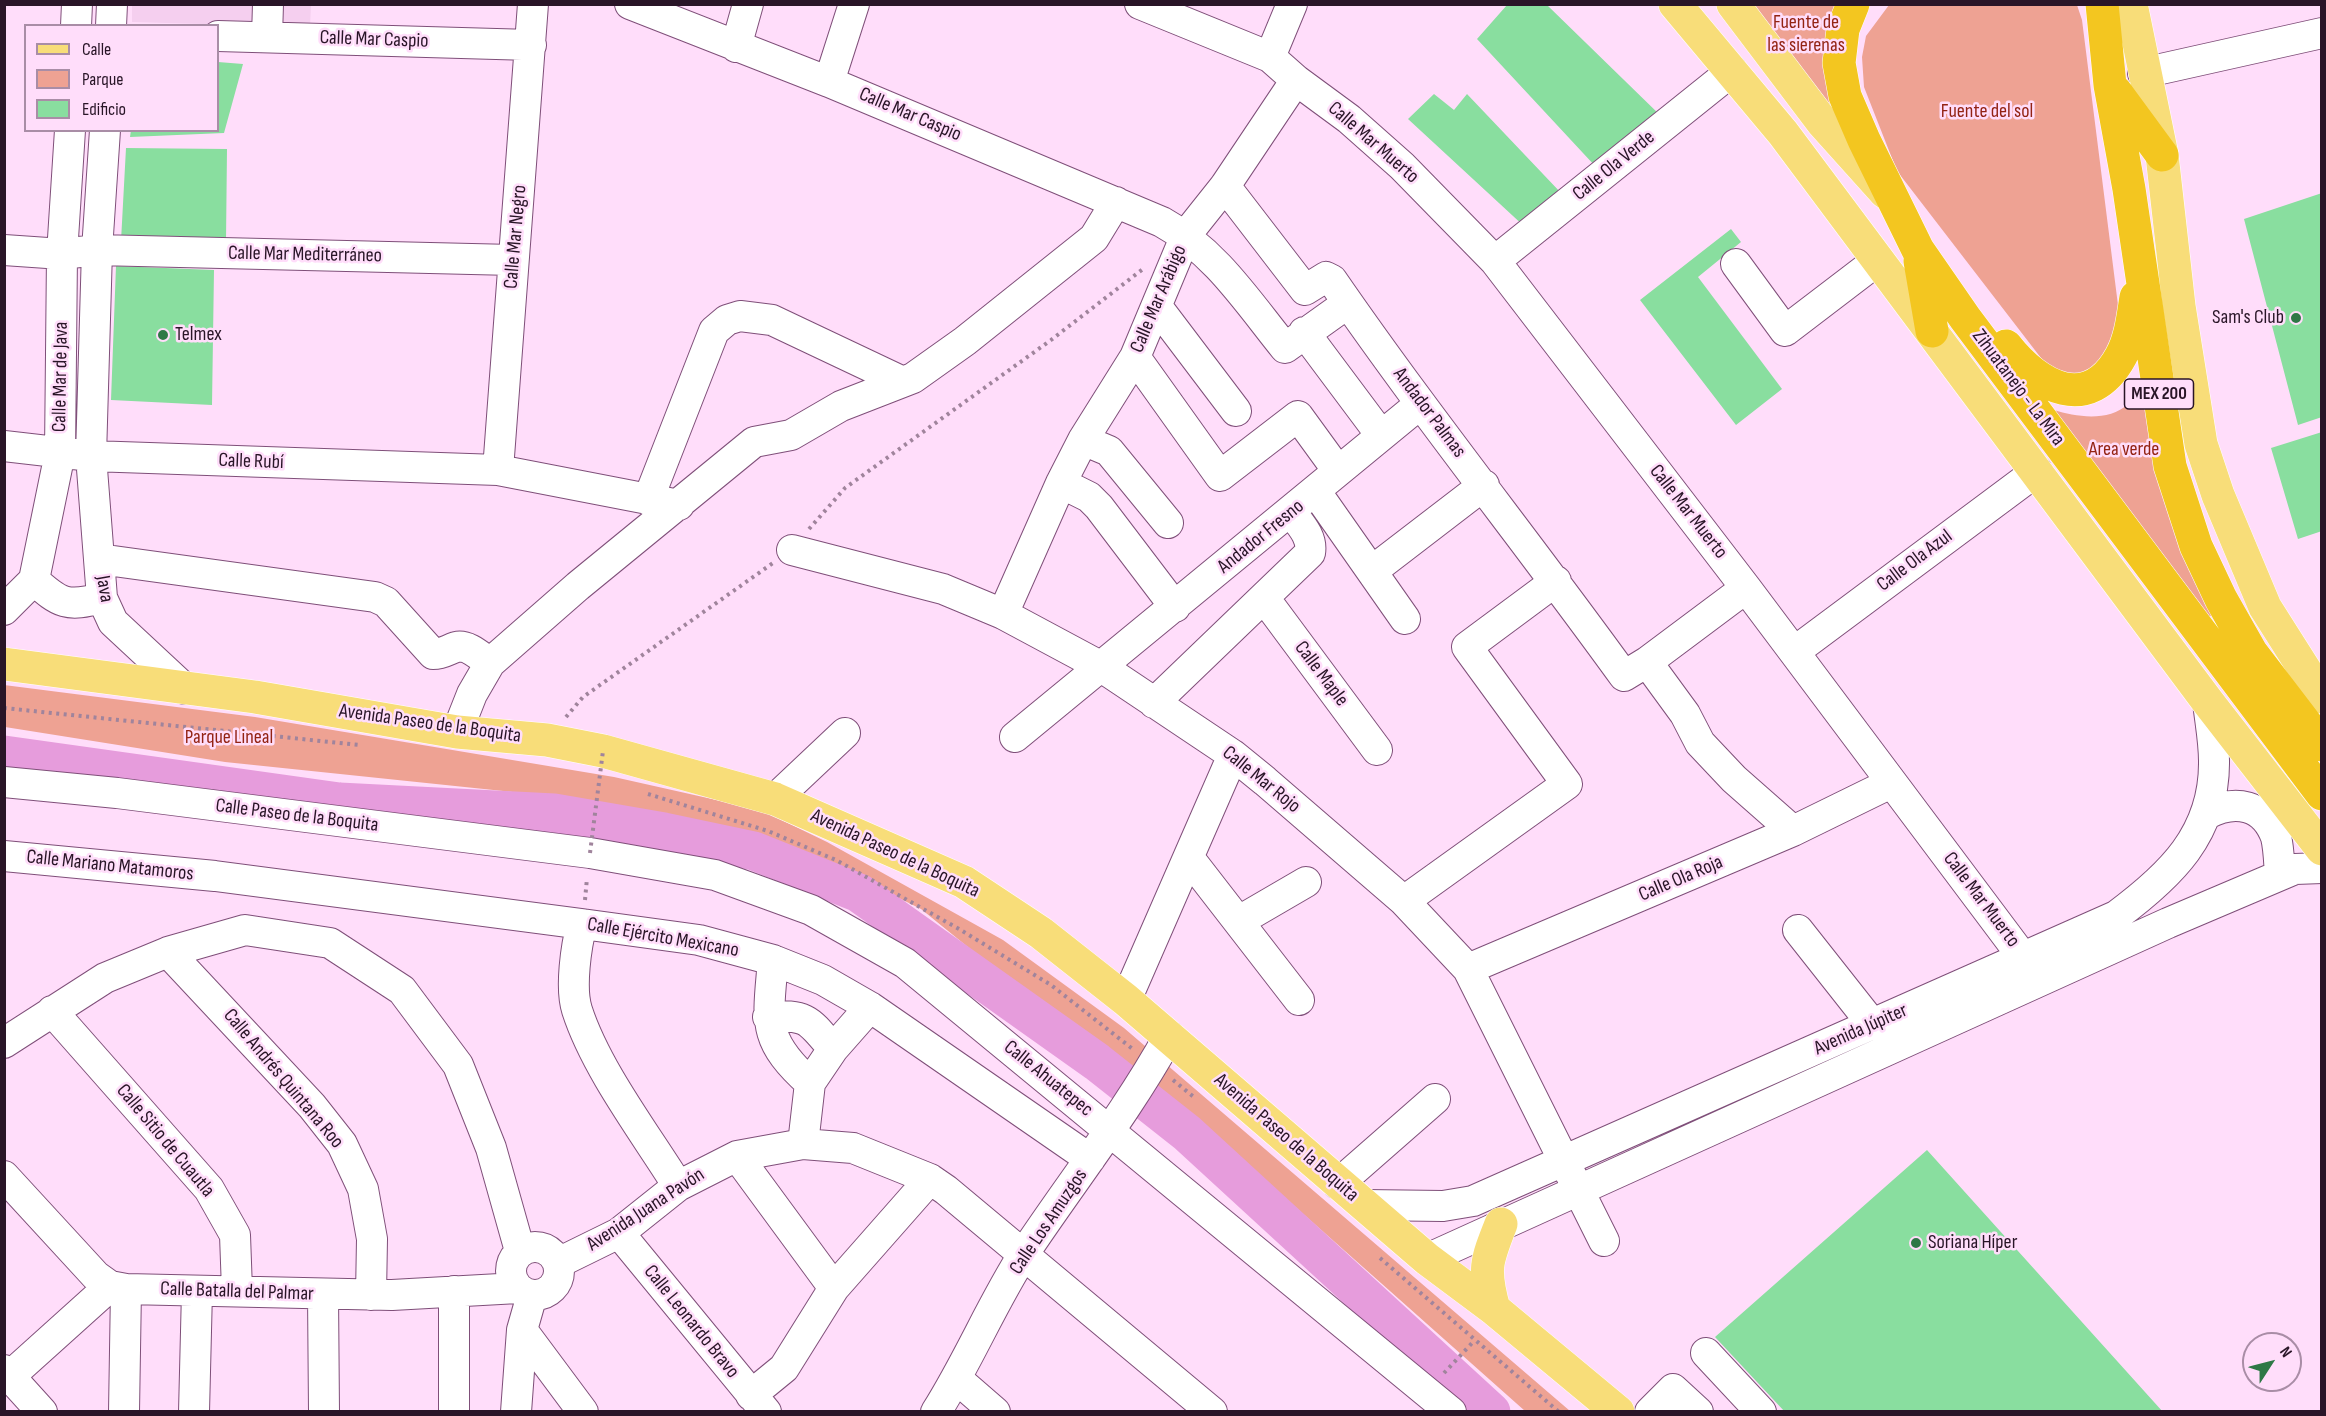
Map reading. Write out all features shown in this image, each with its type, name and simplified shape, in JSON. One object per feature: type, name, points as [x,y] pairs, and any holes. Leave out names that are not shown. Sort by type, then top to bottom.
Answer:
[{"type":"highway","name":"Zihuatanejo - La Mira","points":[[1853,4],[1843,29],[1839,63],[1845,96],[1918,250],[1965,318],[2322,794]]},
{"type":"highway","points":[[1845,96],[1863,32],[1878,4]]},
{"type":"highway","name":"MEX 200","points":[[2102,4],[2110,85],[2129,189],[2170,466],[2196,546],[2221,599],[2251,652],[2322,745]]},
{"type":"highway","points":[[2110,85],[2162,155]]},
{"type":"highway","points":[[1893,201],[2018,361],[2044,382],[2059,389],[2079,390],[2099,383],[2121,356],[2129,335],[2140,274]]},
{"type":"highway","points":[[1918,250],[1932,331]]},
{"type":"main road","points":[[1675,4],[1732,71],[1878,260],[2208,702],[2322,849]]},
{"type":"main road","points":[[1733,4],[1823,123],[1893,201]]},
{"type":"main road","points":[[2131,4],[2162,155],[2179,306],[2201,444],[2218,495],[2265,607],[2319,687]]},
{"type":"main road","name":"Avenida Paseo de la Boquita","points":[[4,664],[255,697],[458,732],[547,740],[603,751],[775,799],[964,882],[1041,933],[1126,1000],[1427,1259],[1494,1309],[1618,1412]]},
{"type":"main road","points":[[1494,1309],[1485,1277],[1488,1258],[1501,1224]]},
{"type":"street","points":[[76,24],[77,4]]},
{"type":"street","points":[[111,24],[112,4]]},
{"type":"street","points":[[267,37],[268,4]]},
{"type":"street","name":"Calle Mar Negro","points":[[498,470],[533,4]]},
{"type":"street","name":"Calle Mar Caspio","points":[[630,4],[829,82],[1122,204],[1174,228],[1219,265],[1295,340],[1381,435]]},
{"type":"street","points":[[736,47],[748,4]]},
{"type":"street","points":[[829,82],[854,4]]},
{"type":"street","points":[[1140,4],[1270,57],[1296,80]]},
{"type":"street","points":[[1270,57],[1292,4]]},
{"type":"street","points":[[2144,73],[2322,33]]},
{"type":"street","name":"Calle Mar Caspio","points":[[219,36],[531,45]]},
{"type":"street","name":"Calle Ola Verde","points":[[1495,261],[1732,71]]},
{"type":"street","name":"Calle Mar Arábigo","points":[[1003,614],[1061,483],[1083,440],[1135,357],[1158,308],[1174,228],[1225,186],[1296,80]]},
{"type":"street","name":"Calle Mar Muerto","points":[[1296,80],[1349,118],[1402,166],[1495,261],[1746,588],[2032,969]]},
{"type":"street","name":"Calle Mar de Java","points":[[34,580],[60,453],[62,254],[69,132]]},
{"type":"street","name":"Calle Mar de Java","points":[[91,456],[97,250],[105,132]]},
{"type":"street","name":"Andador Palmas","points":[[1225,186],[1299,285],[1305,290],[1326,277],[1332,280],[1420,404],[1556,581],[1636,669],[1685,714],[1700,743],[1734,779],[1793,831]]},
{"type":"street","points":[[458,732],[472,694],[490,663],[578,586],[754,442],[791,435],[841,406],[913,378],[965,341],[1094,238],[1122,204]]},
{"type":"street","name":"Calle Mar Mediterráneo","points":[[4,250],[62,254],[97,250],[513,260]]},
{"type":"street","points":[[1736,264],[1785,331],[1878,260]]},
{"type":"street","points":[[1295,340],[1348,303]]},
{"type":"street","points":[[1158,308],[1236,411]]},
{"type":"street","points":[[648,500],[714,330],[727,320],[740,316],[772,320],[903,382]]},
{"type":"street","points":[[1135,357],[1220,476],[1298,416],[1338,471]]},
{"type":"street","name":"Andador Fresno","points":[[1015,737],[1316,492],[1338,471],[1420,404]]},
{"type":"street","points":[[1083,440],[1109,451],[1168,523]]},
{"type":"street","name":"Calle Rubí","points":[[4,446],[91,456],[498,470]]},
{"type":"street","name":"Java","points":[[91,456],[102,598],[113,622],[185,689]]},
{"type":"street","points":[[498,470],[679,505]]},
{"type":"street","name":"Calle Ola Azul","points":[[1794,652],[2037,471]]},
{"type":"street","points":[[1061,483],[1089,497],[1099,507],[1176,607]]},
{"type":"street","points":[[1372,571],[1484,485]]},
{"type":"street","points":[[1316,492],[1406,619]]},
{"type":"street","points":[[1154,702],[1265,599],[1310,553],[1311,545],[1308,536],[1291,512]]},
{"type":"street","name":"Calle Mar Rojo","points":[[792,550],[943,590],[1003,614],[1100,666],[1233,755],[1404,901],[1468,969],[1604,1241]]},
{"type":"street","points":[[99,559],[375,597],[392,608],[434,654],[443,654],[459,646],[466,647],[490,663]]},
{"type":"street","points":[[4,610],[34,580],[57,601],[79,604],[102,598]]},
{"type":"street","points":[[1404,901],[1567,784],[1467,647],[1556,581]]},
{"type":"street","points":[[1636,669],[1746,588]]},
{"type":"street","name":"Calle Maple","points":[[1265,599],[1377,750]]},
{"type":"street","name":"Avenida Júpiter","points":[[1427,1259],[1578,1190],[2032,969],[2116,916],[2152,889],[2187,852],[2207,814],[2214,760],[2208,702]]},
{"type":"street","points":[[775,799],[844,733]]},
{"type":"street","points":[[1126,1000],[1233,755]]},
{"type":"street","name":"Calle Paseo de la Boquita","points":[[4,782],[117,793],[589,865]]},
{"type":"street","name":"Calle Ola Roja","points":[[1468,969],[1793,831],[1891,783]]},
{"type":"street","points":[[2207,814],[2219,807],[2239,804],[2255,810],[2269,823],[2276,839],[2280,875]]},
{"type":"street","name":"Calle Mariano Matamoros","points":[[4,856],[215,876]]},
{"type":"street","points":[[1189,858],[1299,1000]]},
{"type":"street","name":"Calle Ahuatepec","points":[[589,865],[715,875],[811,910],[905,963],[1109,1129],[1419,1401],[1451,1412]]},
{"type":"street","name":"Avenida Júpiter","points":[[1365,1205],[1443,1206],[1473,1202],[1563,1160],[1873,1025],[2032,969],[2295,869],[2322,868]]},
{"type":"street","name":"Calle Ejército Mexicano","points":[[215,876],[699,940],[773,960],[823,980],[870,1006],[1090,1159]]},
{"type":"street","points":[[1239,921],[1306,882]]},
{"type":"street","points":[[582,924],[576,965],[576,1008],[597,1056],[678,1186]]},
{"type":"street","points":[[8,1033],[52,1011],[105,978],[168,952],[245,930],[330,943],[402,990],[458,1065],[491,1148],[520,1251]]},
{"type":"street","points":[[1798,930],[1873,1025]]},
{"type":"street","name":"Calle Andrés Quintana Roo","points":[[168,952],[312,1106],[342,1144],[363,1189],[372,1239],[371,1295]]},
{"type":"street","points":[[773,960],[768,1017],[777,1046],[789,1064],[810,1083]]},
{"type":"street","points":[[803,1144],[810,1083],[833,1049],[870,1006]]},
{"type":"street","name":"Calle Sitio de Cuautla","points":[[52,1011],[209,1189],[235,1235],[237,1290]]},
{"type":"street","points":[[768,1017],[792,1015],[805,1019],[833,1049]]},
{"type":"street","name":"Calle Los Amuzgos","points":[[936,1412],[957,1379],[1024,1254],[1128,1104],[1168,1036]]},
{"type":"street","points":[[1338,1184],[1435,1099]]},
{"type":"street","name":"Avenida Juana Pavón","points":[[558,1263],[618,1233],[678,1186],[737,1156],[803,1144],[853,1148],[930,1179],[1024,1254],[1212,1412]]},
{"type":"street","points":[[737,1156],[834,1288]]},
{"type":"street","points":[[4,1176],[96,1276],[118,1288]]},
{"type":"street","points":[[761,1407],[834,1288],[930,1179]]},
{"type":"street","name":"Calle Leonardo Bravo","points":[[618,1233],[761,1407]]},
{"type":"street","points":[[516,1412],[525,1292],[510,1269],[513,1259],[520,1251],[531,1247],[542,1247],[552,1253],[558,1263],[560,1273],[551,1290],[525,1292]]},
{"type":"street","points":[[42,1412],[7,1373],[118,1288]]},
{"type":"street","points":[[118,1288],[124,1412]]},
{"type":"street","name":"Calle Batalla del Palmar","points":[[118,1288],[371,1295],[454,1291],[525,1292]]},
{"type":"street","points":[[194,1412],[196,1291]]},
{"type":"street","points":[[454,1291],[454,1412]]},
{"type":"street","points":[[323,1294],[324,1412]]},
{"type":"street","points":[[522,1330],[583,1412]]},
{"type":"street","points":[[1706,1353],[1761,1412]]},
{"type":"street","points":[[957,1379],[995,1412]]},
{"type":"street","points":[[1650,1412],[1673,1389],[1698,1412]]},
{"type":"path","points":[[547,740],[583,697],[792,550],[845,488],[1051,340],[1150,263]]},
{"type":"path","points":[[582,924],[603,751]]},
{"type":"path","points":[[1458,1358],[1474,1341]]},
{"type":"shaded area","points":[[132,5],[311,5],[310,27],[132,22]]},
{"type":"green space","name":"Fuente de las sierenas","points":[[1745,5],[1847,5],[1834,128]]},
{"type":"green space","name":"Fuente del sol","points":[[1889,5],[2077,5],[2082,20],[2121,329],[2092,378],[2051,371],[1897,171],[1864,87],[1862,57],[1866,36]]},
{"type":"green space","name":"Area verde","points":[[2146,374],[2221,606],[2205,621],[2054,410],[2082,416],[2112,414],[2131,401]]},
{"type":"green space","name":"Parque Lineal","points":[[4,685],[255,717],[614,777],[761,810],[827,842],[1003,940],[1124,1028],[1570,1411],[1525,1411],[1238,1156],[1101,1055],[921,909],[810,854],[551,796],[225,762],[5,727]]},
{"type":"building","points":[[1507,5],[1547,5],[1662,117],[1596,167],[1477,39]]},
{"type":"building","points":[[219,62],[243,64],[224,133],[130,137],[131,132],[219,132]]},
{"type":"building","points":[[1434,94],[1454,110],[1467,94],[1562,194],[1526,228],[1408,119]]},
{"type":"building","points":[[126,148],[227,149],[226,241],[121,241]]},
{"type":"building","name":"Sam's Club","points":[[2322,193],[2322,417],[2298,425],[2244,219]]},
{"type":"building","points":[[1731,229],[1741,242],[1698,277],[1782,389],[1736,425],[1640,300]]},
{"type":"building","name":"Telmex","points":[[116,266],[214,270],[212,405],[111,400]]},
{"type":"building","points":[[2322,432],[2322,531],[2298,539],[2271,448]]},
{"type":"building","name":"Soriana Híper","points":[[1927,1150],[2163,1412],[1785,1412],[1715,1337]]},
{"type":"waterway","points":[[4,755],[339,802],[554,813],[664,832],[754,851],[859,893],[1097,1062],[1187,1133],[1491,1412]]},
{"type":"place","name":"Sam's Club","points":[[2296,318]]},
{"type":"place","name":"Telmex","points":[[163,335]]},
{"type":"place","name":"Soriana Híper","points":[[1916,1243]]}]
